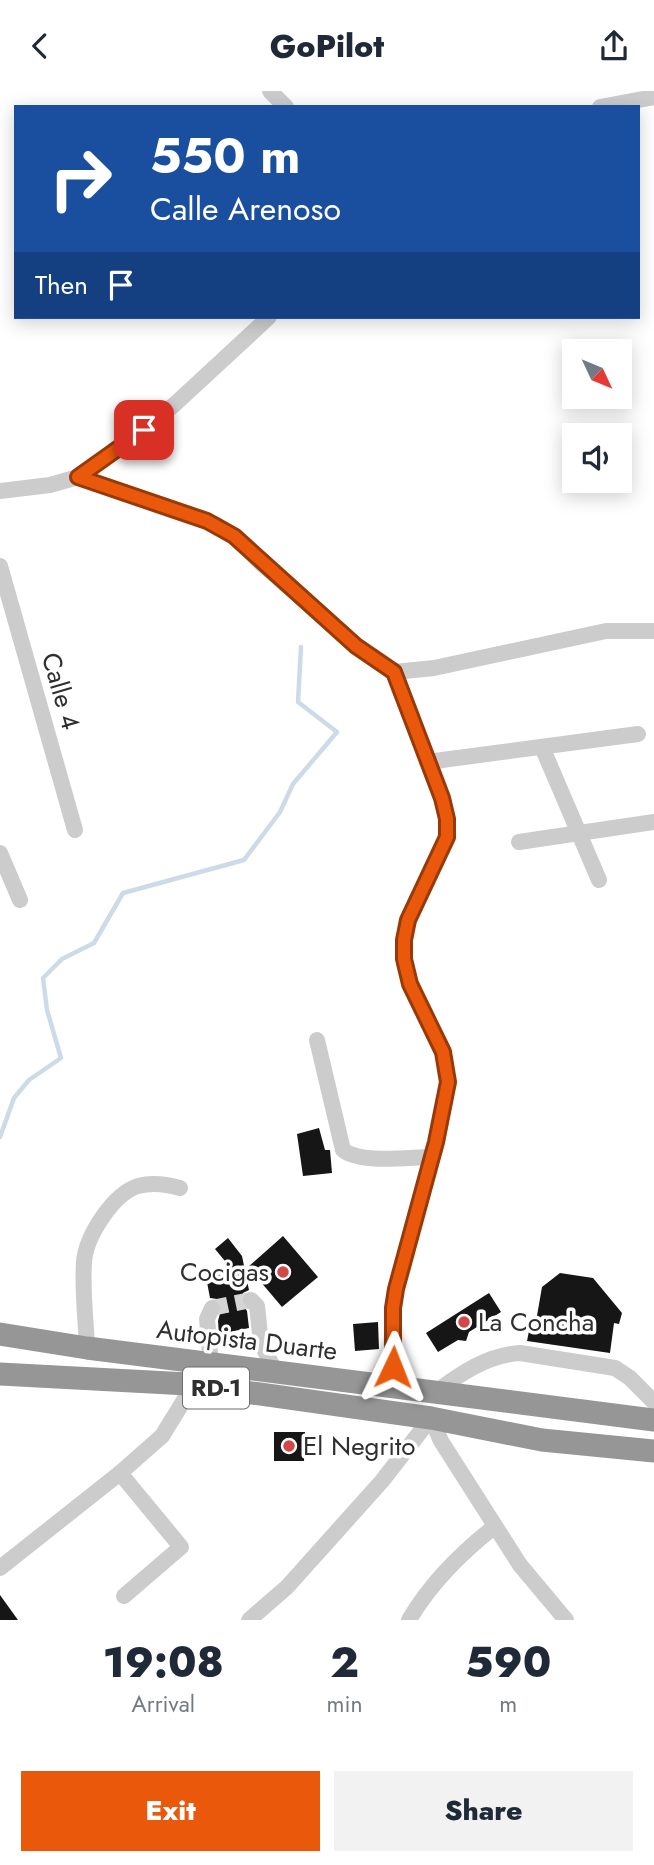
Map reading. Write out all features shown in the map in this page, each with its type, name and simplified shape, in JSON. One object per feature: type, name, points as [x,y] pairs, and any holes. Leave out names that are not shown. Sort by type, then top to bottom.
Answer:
[{"type":"highway","name":"Autopista Duarte","points":[[0,1334],[276,1373],[654,1420]]},
{"type":"highway","name":"Autopista Duarte","points":[[0,1374],[188,1384],[431,1418],[542,1440],[654,1452]]},
{"type":"street","points":[[611,105],[654,97]]},
{"type":"street","points":[[0,491],[50,485],[78,477],[127,443],[175,404],[267,319]]},
{"type":"street","points":[[78,477],[217,525],[234,536],[356,646],[394,672],[442,798],[447,819],[447,837],[408,920],[404,949],[410,984],[443,1052],[448,1082],[432,1157],[396,1289],[391,1387]]},
{"type":"street","name":"Calle 4","points":[[0,566],[75,830]]},
{"type":"street","points":[[394,672],[434,668],[606,631],[654,631]]},
{"type":"street","points":[[427,762],[638,734]]},
{"type":"street","points":[[542,747],[599,880]]},
{"type":"street","points":[[519,842],[654,823]]},
{"type":"street","points":[[0,853],[20,900]]},
{"type":"street","points":[[317,1040],[343,1150],[362,1158],[432,1157]]},
{"type":"street","points":[[87,1348],[84,1260],[100,1219],[118,1199],[136,1187],[158,1183],[180,1188]]},
{"type":"street","points":[[251,1300],[257,1306],[261,1343],[276,1373]]},
{"type":"street","points":[[211,1364],[207,1319],[212,1308]]},
{"type":"street","points":[[436,1392],[461,1374],[491,1359],[520,1353],[615,1368],[630,1378],[654,1402]]},
{"type":"street","points":[[0,1568],[120,1473],[162,1436],[186,1397],[188,1384]]},
{"type":"street","points":[[249,1620],[287,1587],[382,1481],[431,1418],[441,1441],[494,1527],[552,1614],[566,1620]]},
{"type":"street","points":[[120,1473],[181,1548],[124,1596]]},
{"type":"street","points":[[409,1620],[421,1600],[448,1569],[494,1527]]},
{"type":"building","points":[[319,1128],[325,1150],[330,1150],[332,1173],[303,1176],[297,1134]]},
{"type":"building","name":"Cocigas","points":[[283,1236],[318,1277],[282,1307],[248,1267]]},
{"type":"building","name":"Cocigas","points":[[228,1238],[242,1256],[249,1290],[243,1293],[241,1302],[247,1311],[249,1328],[219,1334],[218,1321],[222,1306],[217,1299],[210,1298],[206,1277],[234,1272],[215,1249]]},
{"type":"building","points":[[560,1273],[593,1278],[622,1313],[619,1324],[614,1323],[610,1353],[527,1341],[530,1326],[535,1327],[542,1287]]},
{"type":"building","name":"La Concha","points":[[489,1293],[501,1312],[469,1332],[466,1341],[458,1340],[438,1352],[426,1333]]},
{"type":"building","points":[[378,1322],[379,1349],[355,1351],[353,1324]]},
{"type":"building","name":"El Negrito","points":[[274,1432],[305,1432],[304,1461],[274,1461]]},
{"type":"building","points":[[0,1595],[18,1620],[0,1620]]},
{"type":"waterway","points":[[0,1137],[14,1098],[29,1080],[61,1058],[47,1010],[43,978],[62,959],[94,943],[123,893],[244,860],[280,812],[293,784],[337,732],[298,702],[301,647]]},
{"type":"tunnel","points":[[212,1308],[251,1300]]},
{"type":"place","name":"Cocigas","points":[[283,1272]]},
{"type":"place","name":"La Concha","points":[[464,1322]]},
{"type":"place","name":"El Negrito","points":[[289,1446]]},
{"type":"route","points":[[144,430],[78,477],[217,525],[234,536],[356,646],[394,672],[442,798],[447,819],[447,837],[408,920],[404,959],[410,984],[443,1052],[448,1082],[436,1142],[396,1289],[393,1308],[393,1367]]}]
